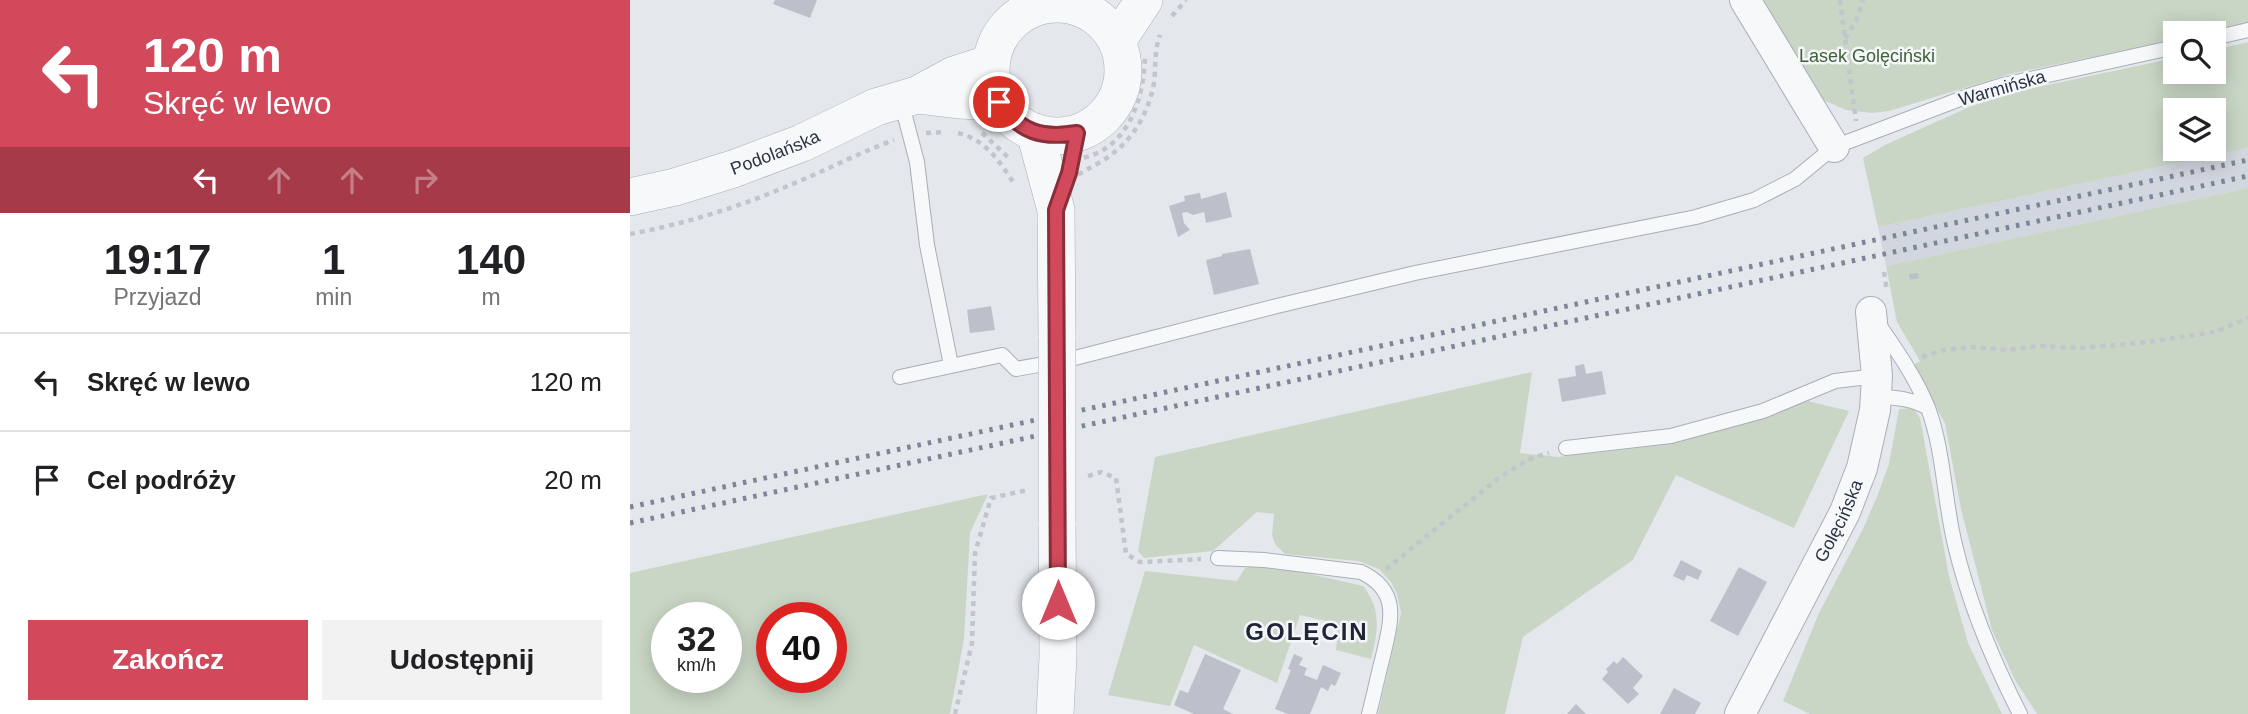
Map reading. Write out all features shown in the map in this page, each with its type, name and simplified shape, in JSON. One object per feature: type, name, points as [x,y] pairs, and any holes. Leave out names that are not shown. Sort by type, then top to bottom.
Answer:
[{"type":"street","points":[[1745,0],[1847,143]]},
{"type":"street","points":[[1079,146],[1056,136],[1035,132],[1008,115],[999,102],[992,83],[991,63],[995,46],[1004,30],[1017,17],[1033,8],[1050,4],[1094,5],[1098,18],[1108,29],[1132,44]]},
{"type":"street","points":[[1056,210],[1079,146],[1118,97],[1123,79],[1122,60],[1132,44],[1158,17]]},
{"type":"street","name":"Podolańska","points":[[630,197],[675,187],[733,169],[802,143],[876,107],[909,97],[954,75],[991,63]]},
{"type":"street","name":"Podolańska","points":[[909,97],[999,102]]},
{"type":"street","points":[[1035,132],[1056,210],[1058,657],[1055,714]]},
{"type":"street","name":"Golęcińska","points":[[1740,714],[1856,487],[1869,444],[1876,386],[1871,312]]},
{"type":"lane","points":[[2226,35],[2248,30]]},
{"type":"lane","name":"Warmińska","points":[[951,365],[1002,355],[1016,369],[1071,359],[1264,309],[1415,274],[1696,217],[1754,200],[1795,178],[1847,143],[1968,96],[2003,85],[2163,50]]},
{"type":"lane","points":[[900,377],[951,365],[927,245],[917,163],[910,136],[909,97]]},
{"type":"lane","points":[[1871,312],[1904,363],[1928,408],[1936,436],[1954,543],[1967,590],[1977,622],[2020,714]]},
{"type":"lane","points":[[1566,448],[1671,436],[1763,411],[1835,381],[1876,386],[1928,408]]},
{"type":"lane","points":[[1218,558],[1264,560],[1361,572],[1375,579],[1387,596],[1391,620],[1369,714]]},
{"type":"path","points":[[1078,174],[1118,150],[1139,125],[1152,90],[1158,17],[1186,0]]},
{"type":"path","points":[[1840,0],[1847,143]]},
{"type":"path","points":[[1844,39],[1856,21],[1863,0]]},
{"type":"path","points":[[1079,146],[1098,153],[1114,143],[1124,131],[1138,104],[1143,86],[1132,44]]},
{"type":"path","points":[[975,129],[1015,164]]},
{"type":"path","points":[[630,234],[737,206],[876,147],[910,136],[943,131],[966,135],[992,153],[1013,182],[1016,181]]},
{"type":"path","points":[[1904,363],[1944,350],[1971,347],[2006,350],[2041,346],[2078,348],[2140,343],[2215,332],[2248,318]]},
{"type":"path","points":[[1375,579],[1500,477],[1530,459],[1566,448]]},
{"type":"shaded area","points":[[2248,148],[2248,188],[1886,266],[1878,227],[2187,161],[2226,161],[2226,153]]},
{"type":"green space","name":"Lasek Golęciński","points":[[1761,0],[2248,0],[2248,24],[2226,29],[2226,21],[2163,21],[2163,42],[2010,74],[1889,111],[1872,113],[1846,110],[1821,99]]},
{"type":"green space","points":[[2248,42],[2248,148],[2226,153],[2226,98],[2163,98],[2163,161],[2187,161],[1878,227],[1863,158],[1885,145],[1969,107],[2014,92],[2163,61],[2163,84],[2226,84],[2226,47]]},
{"type":"green space","points":[[2248,188],[2248,714],[2037,714],[2015,680],[1992,630],[1961,509],[1945,423],[1912,366],[1920,361],[1897,322],[1886,266]]},
{"type":"green space","points":[[1532,372],[1520,453],[1558,457],[1663,445],[1808,401],[1849,411],[1794,528],[1676,475],[1633,560],[1523,637],[1505,714],[1378,714],[1401,613],[1391,582],[1379,569],[1358,561],[1285,554],[1275,544],[1272,535],[1274,514],[1257,512],[1213,551],[1144,558],[1138,551],[1155,457]]},
{"type":"green space","points":[[1913,408],[1920,418],[1949,576],[1968,643],[2002,714],[1810,714],[1783,701],[1819,613],[1864,527],[1878,494],[1889,464],[1899,409]]},
{"type":"green space","points":[[988,494],[970,533],[964,639],[950,714],[630,714],[630,573]]},
{"type":"green space","points":[[1245,568],[1297,571],[1363,586],[1373,604],[1377,621],[1371,659],[1336,650],[1339,624],[1300,615],[1277,683],[1194,645],[1170,706],[1108,695],[1145,571],[1237,581]]},
{"type":"building","points":[[775,0],[817,0],[810,18],[773,4]]},
{"type":"building","points":[[1226,192],[1232,217],[1206,223],[1204,212],[1193,215],[1182,213],[1184,223],[1190,230],[1178,237],[1169,206],[1185,201],[1184,196],[1200,193],[1201,199]]},
{"type":"building","points":[[1250,249],[1259,284],[1214,295],[1206,260]]},
{"type":"building","points":[[1918,273],[1919,278],[1910,280],[1909,274]]},
{"type":"building","points":[[991,306],[995,330],[970,333],[967,310]]},
{"type":"building","points":[[1584,364],[1586,374],[1602,371],[1606,394],[1562,402],[1558,379],[1576,376],[1575,366]]},
{"type":"building","points":[[1681,560],[1702,571],[1698,580],[1687,575],[1684,581],[1673,576]]},
{"type":"building","points":[[1739,567],[1767,582],[1738,636],[1710,621]]},
{"type":"building","points":[[1205,654],[1241,670],[1223,709],[1233,714],[1194,714],[1174,705],[1180,690],[1188,693]]},
{"type":"building","points":[[1294,654],[1303,658],[1299,665],[1307,668],[1304,675],[1317,680],[1323,665],[1341,673],[1335,686],[1331,684],[1328,691],[1321,687],[1310,714],[1288,714],[1275,709],[1291,670],[1288,669]]},
{"type":"building","points":[[1623,657],[1643,676],[1633,688],[1639,694],[1628,704],[1602,679],[1608,672],[1606,669],[1614,661],[1617,664]]},
{"type":"building","points":[[1674,688],[1701,703],[1695,714],[1660,714]]},
{"type":"building","points":[[1576,704],[1586,714],[1567,714]]},
{"type":"railway","points":[[630,507],[2248,160]]},
{"type":"railway","points":[[630,523],[2248,176]]},
{"type":"district","name":"GOLĘCIN","points":[[1307,631]]},
{"type":"route","points":[[999,102],[1008,115],[1020,125],[1035,132],[1056,136],[1077,133],[1069,173],[1056,210],[1058,603]]}]
